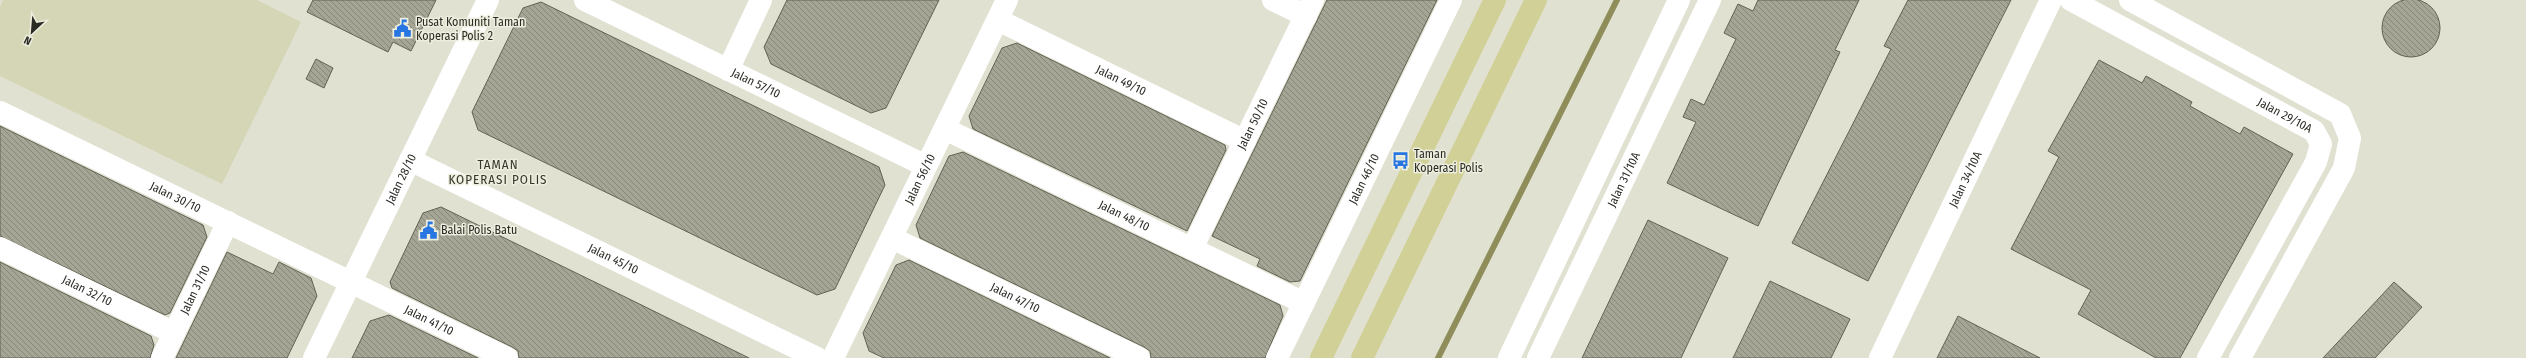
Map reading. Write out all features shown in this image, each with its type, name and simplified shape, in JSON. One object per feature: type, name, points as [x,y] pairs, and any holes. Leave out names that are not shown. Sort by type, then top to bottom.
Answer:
[{"type":"main road","points":[[1321,358],[1495,0]]},
{"type":"main road","points":[[1362,358],[1536,0]]},
{"type":"street","name":"Jalan 28/10","points":[[314,358],[488,0]]},
{"type":"street","name":"Jalan 57/10","points":[[585,0],[926,166]]},
{"type":"street","points":[[728,70],[761,0]]},
{"type":"street","name":"Jalan 56/10","points":[[833,358],[1007,0]]},
{"type":"street","points":[[1273,0],[1310,8]]},
{"type":"street","name":"Jalan 46/10","points":[[1277,358],[1451,0]]},
{"type":"street","points":[[1509,358],[1679,0]]},
{"type":"street","name":"Jalan 31/10A","points":[[1538,358],[1710,0]]},
{"type":"street","name":"Jalan 34/10A","points":[[1880,358],[2051,0]]},
{"type":"street","name":"Jalan 29/10A","points":[[2071,0],[2314,131],[2321,144],[2316,162],[2208,358]]},
{"type":"street","points":[[2130,0],[2340,114],[2350,138],[2344,168],[2240,358]]},
{"type":"street","name":"Jalan 50/10","points":[[1192,249],[1310,8]]},
{"type":"street","name":"Jalan 49/10","points":[[998,20],[1245,141]]},
{"type":"street","name":"Jalan 30/10","points":[[0,112],[351,282]]},
{"type":"street","name":"Jalan 48/10","points":[[945,128],[1304,303]]},
{"type":"street","name":"Jalan 45/10","points":[[410,160],[816,358]]},
{"type":"street","name":"Jalan 31/10","points":[[162,358],[228,222]]},
{"type":"street","name":"Jalan 47/10","points":[[892,238],[1139,358]]},
{"type":"street","name":"Jalan 32/10","points":[[0,248],[174,333]]},
{"type":"street","name":"Jalan 41/10","points":[[351,282],[507,358]]},
{"type":"green space","points":[[3,0],[257,0],[301,22],[222,184],[0,76],[0,7]]},
{"type":"building","points":[[2405,-1],[2417,-1],[2432,7],[2440,22],[2440,34],[2432,49],[2417,57],[2405,57],[2390,49],[2382,34],[2382,22],[2390,7]]},
{"type":"building","points":[[313,0],[436,0],[411,51],[393,42],[388,52],[307,12]]},
{"type":"building","points":[[787,0],[939,0],[886,108],[871,113],[771,64],[764,47]]},
{"type":"building","points":[[1327,0],[1437,0],[1300,281],[1290,282],[1257,266],[1260,259],[1212,236]]},
{"type":"building","points":[[1758,0],[1859,0],[1835,50],[1840,52],[1758,226],[1667,183],[1696,122],[1683,117],[1691,99],[1704,105],[1736,39],[1724,33],[1738,4],[1753,11]]},
{"type":"building","points":[[1908,0],[2011,0],[1868,281],[1792,243],[1891,49],[1884,46]]},
{"type":"building","points":[[541,2],[879,167],[885,185],[835,289],[817,295],[478,130],[472,112],[523,8]]},
{"type":"building","points":[[1017,43],[1225,145],[1226,150],[1187,231],[973,129],[969,116],[1002,48]]},
{"type":"building","points":[[316,59],[333,68],[324,88],[306,79]]},
{"type":"building","points":[[2099,60],[2142,83],[2146,76],[2192,102],[2190,106],[2240,134],[2244,127],[2293,154],[2180,358],[2156,358],[2078,314],[2091,290],[2011,249],[2059,157],[2048,151]]},
{"type":"building","points":[[0,126],[203,225],[207,237],[170,313],[165,315],[0,236]]},
{"type":"building","points":[[963,152],[1280,305],[1283,316],[1265,358],[1151,358],[1150,351],[1144,347],[920,238],[916,225],[949,156]]},
{"type":"building","points":[[441,207],[749,358],[519,358],[518,351],[512,347],[392,288],[390,282],[423,213]]},
{"type":"building","points":[[1648,220],[1728,258],[1681,358],[1582,358]]},
{"type":"building","points":[[227,252],[273,274],[279,262],[311,278],[317,296],[287,358],[176,358]]},
{"type":"building","points":[[909,260],[1110,358],[884,358],[869,351],[863,333],[896,265]]},
{"type":"building","points":[[0,262],[151,336],[154,345],[150,358],[0,358]]},
{"type":"building","points":[[1770,281],[1850,319],[1831,358],[1733,358]]},
{"type":"building","points":[[2394,282],[2422,307],[2375,358],[2323,358]]},
{"type":"building","points":[[389,315],[478,358],[352,358],[370,321]]},
{"type":"building","points":[[1958,316],[2040,358],[1937,358]]},
{"type":"waterway","points":[[1438,358],[1617,0]]},
{"type":"place","name":"Pusat Komuniti Taman Koperasi Polis 2","points":[[403,29]]},
{"type":"place","name":"Taman Koperasi Polis","points":[[1401,161]]},
{"type":"place","name":"Balai Polis Batu","points":[[428,230]]},
{"type":"district","name":"TAMAN KOPERASI POLIS","points":[[498,172]]}]
